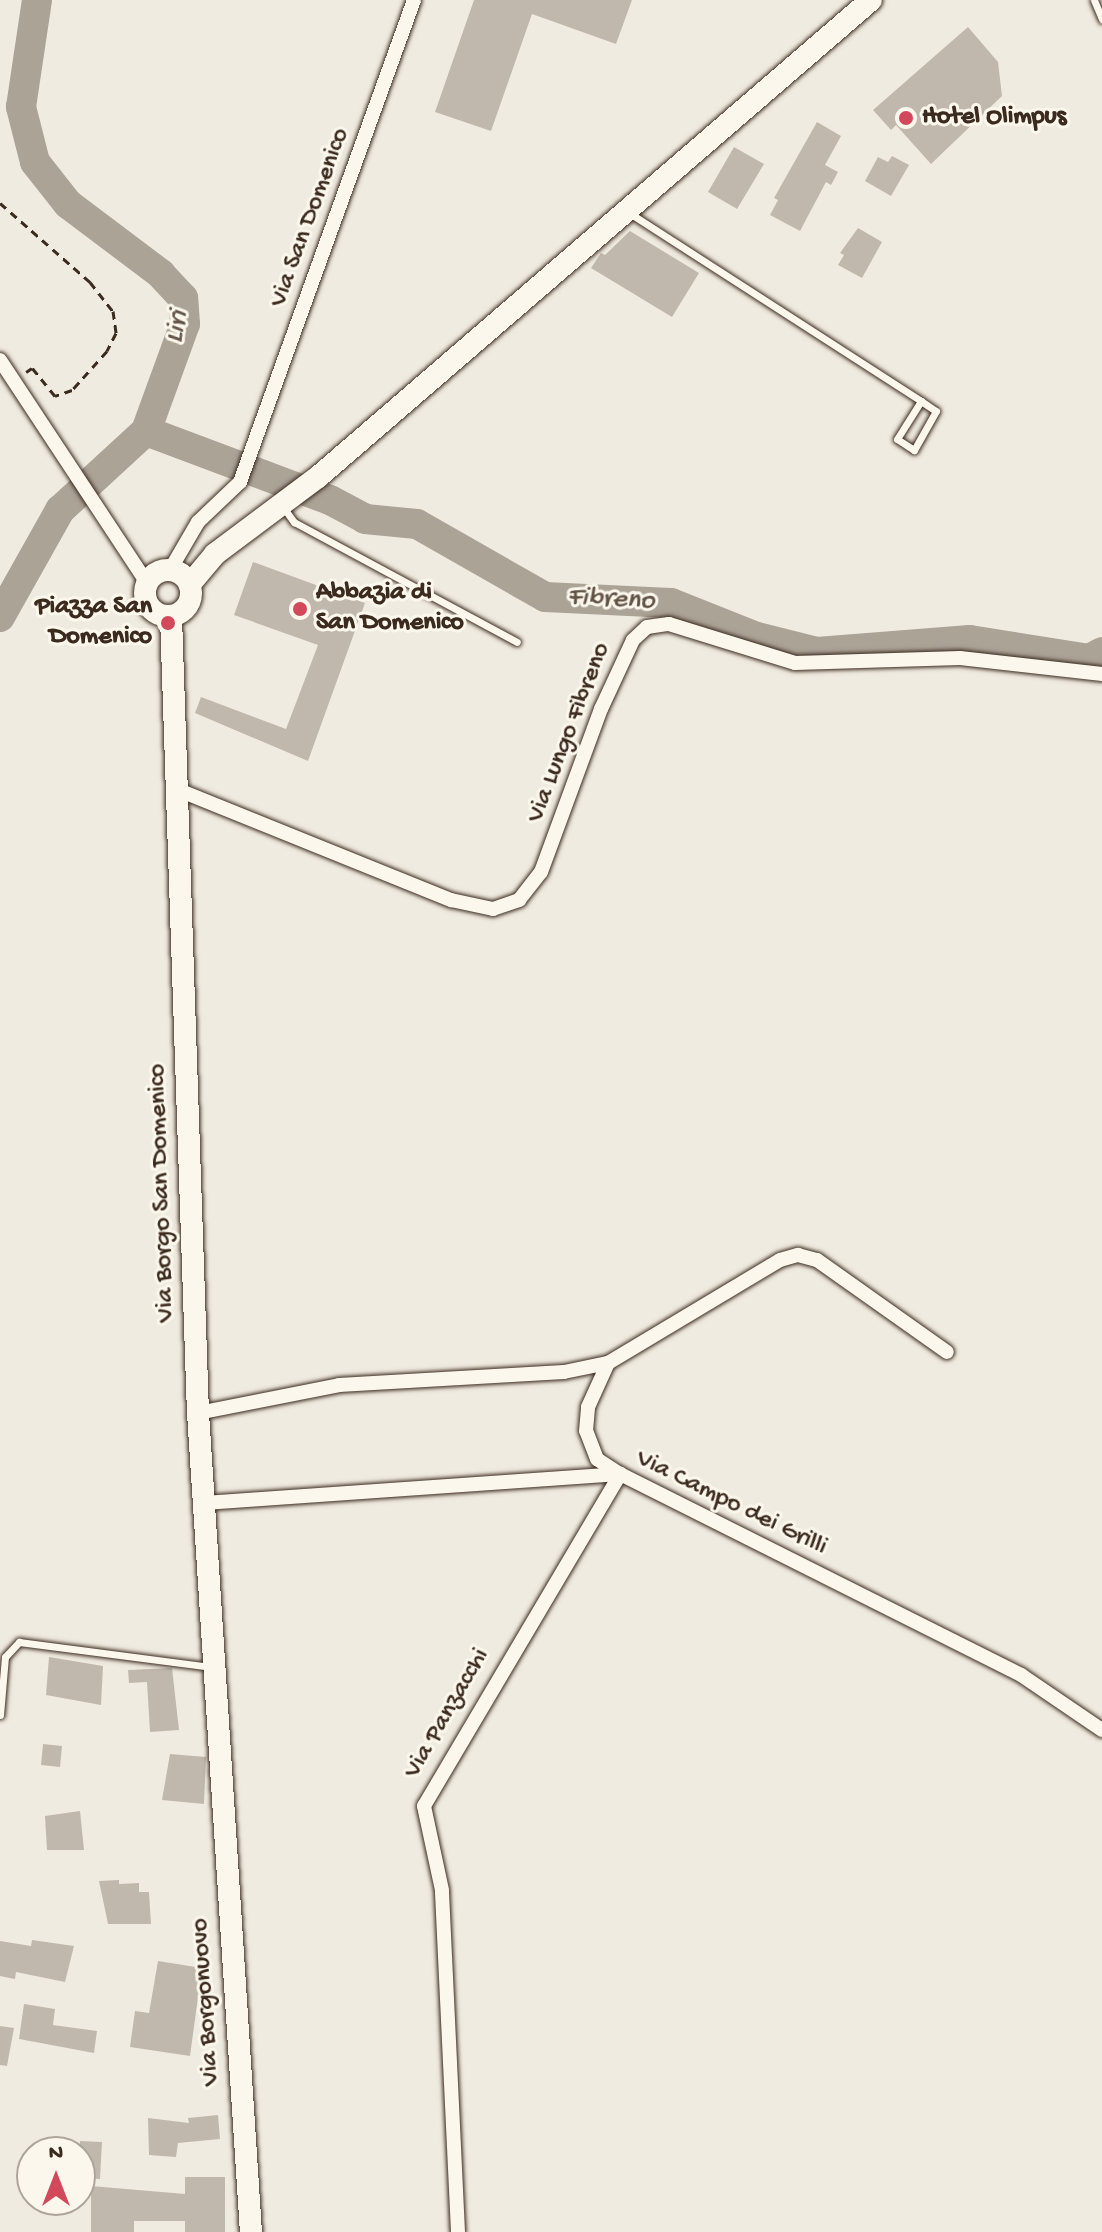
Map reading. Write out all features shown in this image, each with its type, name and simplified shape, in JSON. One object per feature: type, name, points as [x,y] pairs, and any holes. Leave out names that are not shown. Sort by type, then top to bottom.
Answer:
[{"type":"main road","points":[[190,584],[170,570],[147,583],[147,604],[157,614],[171,617],[188,605],[190,584],[215,554],[318,477],[871,0]]},
{"type":"main road","name":"Via Borgo San Domenico","points":[[171,617],[198,1413],[220,1768]]},
{"type":"main road","name":"Via Borgonuovo","points":[[220,1768],[251,2232]]},
{"type":"street","name":"Via San Domenico","points":[[170,570],[198,522],[240,482],[414,0]]},
{"type":"street","points":[[0,360],[147,583]]},
{"type":"street","name":"Via Lungo Fibreno","points":[[176,789],[451,900],[493,909],[519,900],[541,872],[601,709],[633,640],[647,627],[669,624],[787,662],[960,658],[1102,674]]},
{"type":"street","points":[[198,1413],[339,1385],[564,1372],[608,1363],[780,1260],[798,1255],[817,1260],[947,1352]]},
{"type":"street","points":[[608,1363],[588,1407],[586,1431],[597,1459],[620,1474]]},
{"type":"street","name":"Via Campo dei Grilli","points":[[204,1503],[620,1474],[1021,1675],[1102,1730]]},
{"type":"street","name":"Via Panzacchi","points":[[458,2232],[442,1890],[424,1806],[620,1474]]},
{"type":"lane","points":[[1094,0],[1102,19]]},
{"type":"lane","points":[[624,210],[921,401],[936,411],[914,450],[897,439],[921,401]]},
{"type":"lane","points":[[287,500],[294,522],[517,642]]},
{"type":"lane","points":[[0,1715],[5,1657],[19,1642],[214,1668]]},
{"type":"path","points":[[0,203],[90,282],[113,311],[116,333],[72,390],[55,396],[32,368],[13,380]]},
{"type":"building","points":[[474,0],[632,0],[616,44],[532,14],[491,131],[435,112]]},
{"type":"building","points":[[968,27],[998,62],[1002,96],[931,164],[896,125],[891,130],[873,110]]},
{"type":"building","points":[[817,122],[841,136],[825,165],[838,172],[831,185],[826,182],[800,231],[770,215],[778,200],[774,198]]},
{"type":"building","points":[[734,147],[764,164],[737,209],[708,192]]},
{"type":"building","points":[[892,156],[909,165],[891,196],[865,181],[878,157],[888,162]]},
{"type":"building","points":[[858,228],[882,242],[862,278],[838,265],[844,255],[840,253]]},
{"type":"building","points":[[630,231],[699,273],[672,317],[591,268],[601,253],[605,255]]},
{"type":"building","points":[[253,562],[365,603],[308,761],[195,713],[201,697],[286,729],[318,645],[234,615]]},
{"type":"building","points":[[49,1657],[103,1666],[101,1705],[46,1695]]},
{"type":"building","points":[[172,1668],[179,1730],[150,1732],[147,1682],[129,1683],[128,1670]]},
{"type":"building","points":[[43,1744],[62,1746],[60,1767],[41,1765]]},
{"type":"building","points":[[170,1754],[206,1757],[204,1804],[162,1800]]},
{"type":"building","points":[[80,1811],[84,1850],[47,1850],[45,1816]]},
{"type":"building","points":[[119,1880],[119,1884],[139,1883],[139,1892],[149,1892],[151,1924],[108,1924],[99,1881]]},
{"type":"building","points":[[32,1940],[74,1946],[65,1982],[16,1972],[15,1979],[0,1976],[0,1941],[31,1946]]},
{"type":"building","points":[[158,1961],[202,1968],[190,2056],[130,2047],[135,2011],[149,2013]]},
{"type":"building","points":[[24,2004],[55,2009],[53,2025],[97,2031],[94,2053],[19,2039]]},
{"type":"building","points":[[0,2026],[14,2028],[7,2066],[0,2065]]},
{"type":"building","points":[[218,2115],[220,2139],[178,2143],[176,2157],[149,2155],[148,2118],[189,2123],[188,2118]]},
{"type":"building","points":[[96,2142],[102,2142],[100,2179],[96,2179]]},
{"type":"building","points":[[185,2177],[225,2177],[225,2232],[185,2232],[185,2221],[134,2221],[134,2232],[91,2232],[91,2216],[96,2216],[96,2186],[185,2194]]},
{"type":"waterway","name":"Liri","points":[[0,617],[60,510],[146,431],[185,324],[183,298],[161,274],[68,204],[35,162],[21,107],[37,0]]},
{"type":"waterway","name":"Fibreno","points":[[146,431],[330,500],[365,519],[417,524],[545,597],[671,603],[757,637],[817,652],[970,640],[1089,659],[1102,652]]},
{"type":"place","name":"Hotel Olimpus","points":[[906,118]]},
{"type":"place","name":"Abbazia di San Domenico","points":[[300,609]]},
{"type":"place","name":"Piazza San Domenico","points":[[168,623]]}]
